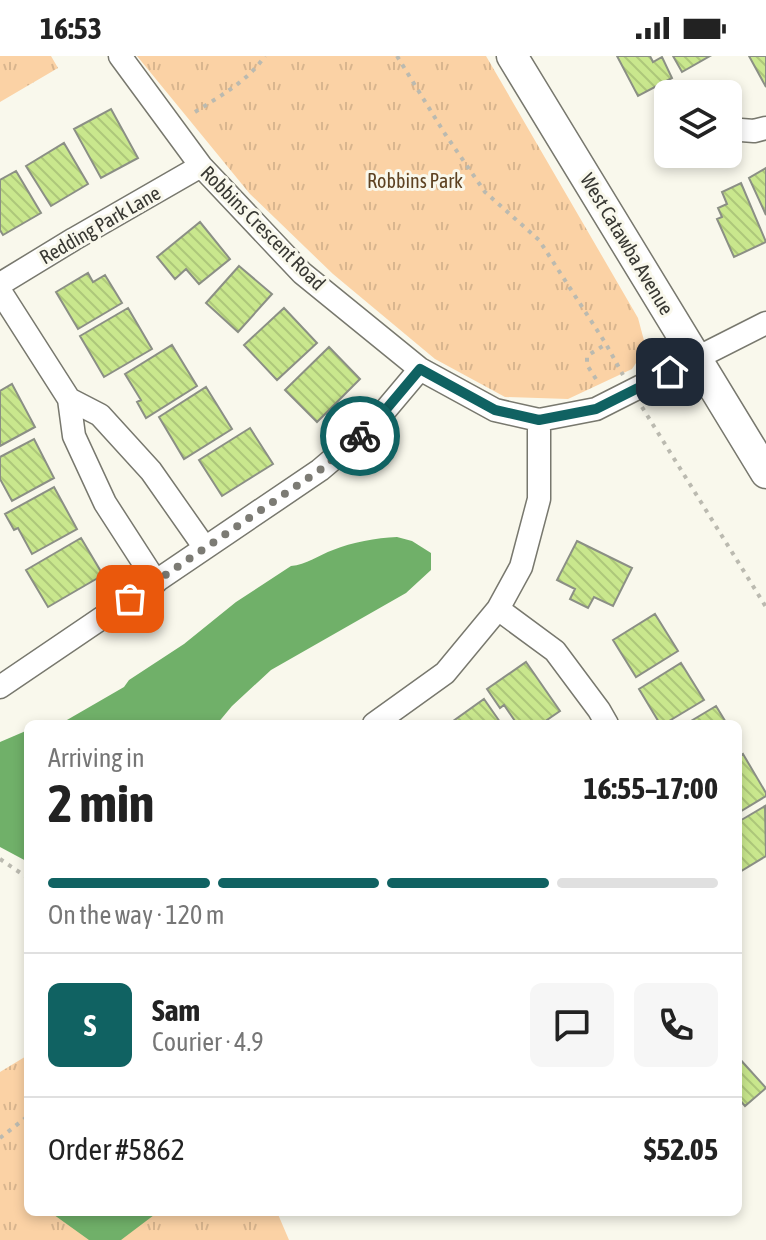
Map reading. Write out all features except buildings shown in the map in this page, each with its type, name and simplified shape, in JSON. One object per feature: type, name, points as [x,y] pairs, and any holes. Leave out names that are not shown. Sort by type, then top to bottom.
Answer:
[{"type":"main road","name":"West Catawba Avenue","points":[[512,56],[766,473]]},
{"type":"street","name":"Robbins Crescent Road","points":[[120,56],[201,166],[302,273],[420,369],[495,410],[539,420],[596,409],[766,323]]},
{"type":"street","points":[[742,130],[766,128]]},
{"type":"street","name":"Redding Park Lane","points":[[0,284],[201,166]]},
{"type":"street","points":[[0,291],[69,399],[74,436],[105,503],[156,582]]},
{"type":"street","points":[[0,687],[320,470],[372,426],[420,369]]},
{"type":"street","points":[[69,399],[100,415],[151,471],[205,548]]},
{"type":"street","points":[[380,720],[445,673],[498,609],[521,567],[539,499],[539,420]]},
{"type":"street","points":[[498,609],[555,651],[605,720]]},
{"type":"path","points":[[195,112],[236,85],[256,69],[265,56]]},
{"type":"path","points":[[397,56],[485,192],[539,240],[766,607]]},
{"type":"path","points":[[596,379],[587,365],[587,356],[606,344]]},
{"type":"path","points":[[0,859],[24,875]]},
{"type":"path","points":[[0,1138],[24,1119]]},
{"type":"green space","points":[[0,56],[51,56],[58,68],[0,102]]},
{"type":"green space","name":"Robbins Park","points":[[137,56],[486,56],[638,318],[646,348],[632,369],[568,399],[505,397],[435,359],[333,274],[250,194]]},
{"type":"green space","points":[[24,1057],[24,1216],[279,1216],[289,1240],[0,1240],[0,1072]]},
{"type":"shaded area","points":[[397,537],[412,541],[431,553],[431,570],[406,593],[271,670],[220,720],[67,720],[124,687],[129,680],[184,644],[236,602],[291,566],[373,539]]},
{"type":"shaded area","points":[[24,732],[24,860],[0,847],[0,742]]},
{"type":"shaded area","points":[[56,1216],[153,1216],[121,1240],[89,1240]]},
{"type":"way so far","points":[[130,599],[320,470],[360,436]]},
{"type":"route","points":[[360,436],[420,369],[495,410],[539,420],[596,409],[670,372]]}]
